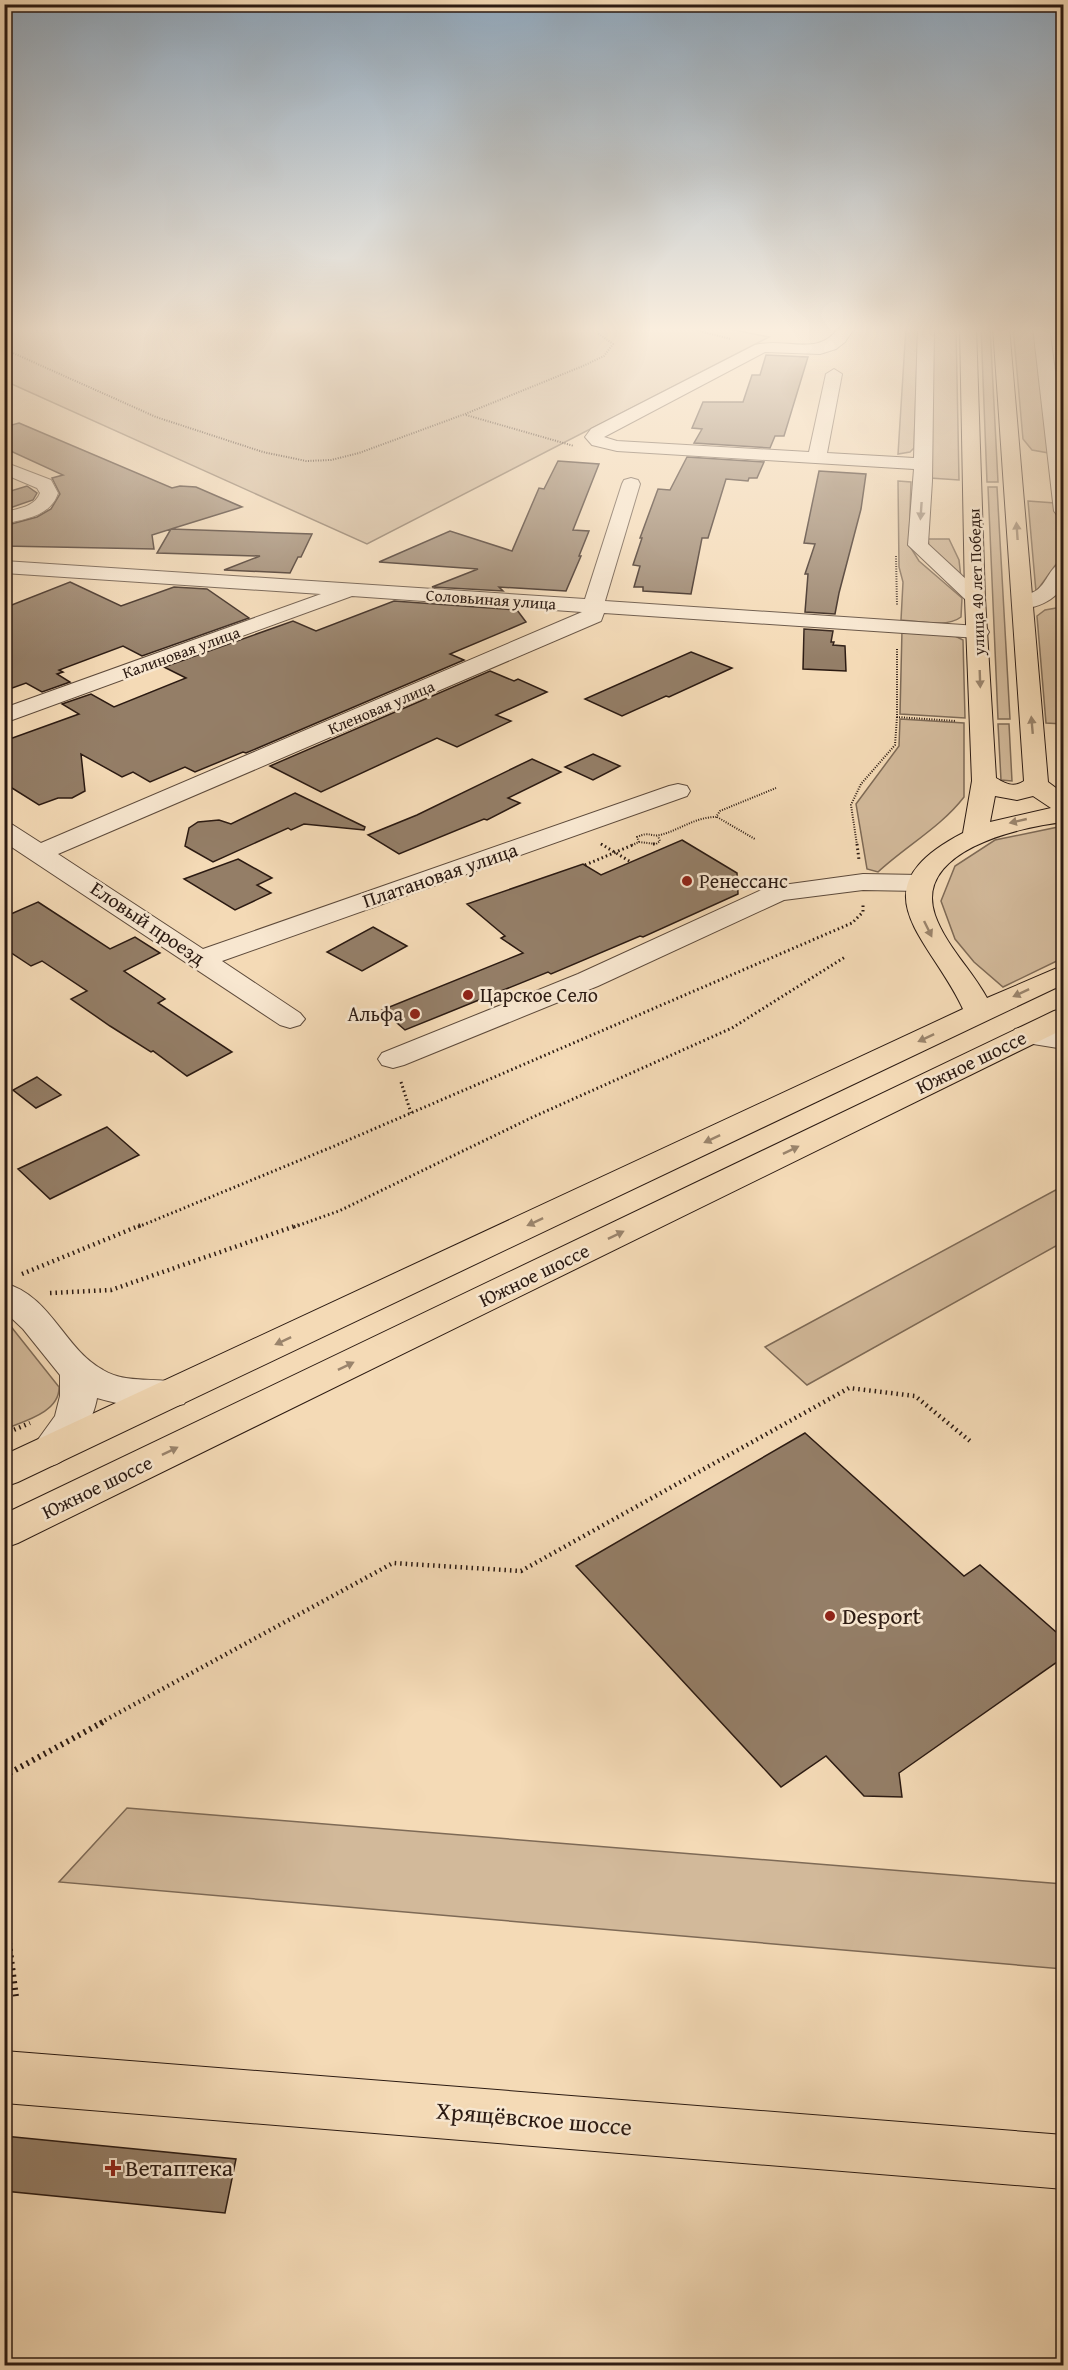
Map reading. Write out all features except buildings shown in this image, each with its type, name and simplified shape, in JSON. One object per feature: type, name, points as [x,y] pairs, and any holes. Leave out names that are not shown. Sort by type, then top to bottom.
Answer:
[{"type":"main road","name":"улица 40 лет Победы","points":[[971,438],[975,598],[984,781],[975,836]]},
{"type":"main road","points":[[1009,438],[1036,783],[1042,791],[1064,805]]},
{"type":"main road","points":[[984,781],[993,788],[1014,793],[1024,792],[1036,783]]},
{"type":"main road","points":[[979,1013],[963,982],[928,931],[918,904],[920,883],[932,866],[950,850],[975,836],[1023,819],[1064,814]]},
{"type":"main road","name":"Южное шоссе","points":[[4,1472],[40,1437],[171,1394],[1064,973]]},
{"type":"main road","name":"Южное шоссе","points":[[4,1532],[1064,1017]]},
{"type":"main road","name":"Хрящёвское шоссе","points":[[4,2077],[1064,2162]]},
{"type":"street","points":[[595,438],[598,441],[617,446],[923,464]]},
{"type":"street","points":[[817,458],[821,438]]},
{"type":"street","points":[[924,438],[918,545],[975,598]]},
{"type":"street","points":[[1059,438],[1064,511]]},
{"type":"street","points":[[4,467],[44,484],[50,495],[42,506],[4,518]]},
{"type":"street","name":"Кленовая улица","points":[[41,852],[594,616],[593,607],[631,484]]},
{"type":"street","name":"Соловьиная улица","points":[[4,567],[978,632]]},
{"type":"street","points":[[1022,603],[1045,594],[1064,568]]},
{"type":"street","points":[[4,589],[56,571]]},
{"type":"street","name":"Калиновая улица","points":[[4,716],[357,589]]},
{"type":"street","points":[[1022,603],[1064,606]]},
{"type":"street","name":"Платановая улица","points":[[202,959],[678,791]]},
{"type":"street","name":"Еловый проезд","points":[[4,830],[41,852],[290,1019]]},
{"type":"street","points":[[393,1059],[588,980],[778,893],[863,882],[920,883]]},
{"type":"street","points":[[1026,1035],[1064,1040]]},
{"type":"street","points":[[9,1289],[78,1372],[116,1390],[139,1394],[171,1394]]},
{"type":"street","points":[[40,1437],[68,1430],[76,1412],[80,1390],[78,1372]]},
{"type":"path","points":[[219,438],[263,452],[306,461],[331,460],[359,453],[401,438]]},
{"type":"path","points":[[545,438],[563,443]]},
{"type":"path","points":[[9,1289],[852,923],[863,912],[863,882],[851,805],[861,784],[895,745],[897,717]]},
{"type":"path","points":[[716,817],[720,811],[776,788]]},
{"type":"path","points":[[639,842],[637,837],[642,834],[658,836],[704,817],[716,817],[755,839]]},
{"type":"path","points":[[585,865],[639,842],[656,844],[660,841],[658,836]]},
{"type":"path","points":[[593,839],[631,862]]},
{"type":"path","points":[[9,1289],[111,1290],[339,1211],[533,1117],[732,1028],[845,957]]},
{"type":"path","points":[[393,1059],[411,1113]]},
{"type":"path","points":[[4,1776],[393,1563],[521,1571],[849,1388],[915,1396],[970,1442]]},
{"type":"path","points":[[4,1434],[40,1437]]},
{"type":"path","points":[[4,1904],[16,1997]]},
{"type":"shaded area","points":[[131,438],[574,438],[367,544]]},
{"type":"shaded area","points":[[899,438],[914,438],[914,448],[910,452],[898,454]]},
{"type":"shaded area","points":[[931,438],[958,438],[959,480],[930,478]]},
{"type":"shaded area","points":[[985,438],[996,438],[998,482],[987,482]]},
{"type":"shaded area","points":[[1047,438],[1049,453],[1032,450],[1023,439]]},
{"type":"shaded area","points":[[898,481],[911,482],[909,545],[919,561],[962,598],[961,617],[955,620],[932,623],[901,620],[903,582],[899,567]]},
{"type":"shaded area","points":[[988,487],[997,487],[1010,719],[998,719]]},
{"type":"shaded area","points":[[1028,501],[1055,503],[1062,556],[1036,592]]},
{"type":"shaded area","points":[[928,539],[949,539],[959,560],[961,578],[929,545]]},
{"type":"shaded area","points":[[1063,608],[1063,724],[1046,723],[1037,616],[1045,610]]},
{"type":"shaded area","points":[[902,630],[953,635],[963,640],[965,718],[900,714]]},
{"type":"shaded area","points":[[900,719],[964,723],[964,797],[945,818],[878,872],[867,869],[856,804],[899,746]]},
{"type":"shaded area","points":[[998,724],[1009,724],[1012,781],[1001,780]]},
{"type":"shaded area","points":[[1063,826],[1063,958],[1003,987],[974,962],[955,939],[941,901],[955,866],[995,840]]},
{"type":"shaded area","points":[[1063,1186],[1063,1242],[807,1385],[765,1347]]},
{"type":"shaded area","points":[[5,1319],[59,1387],[58,1396],[47,1409],[31,1419],[5,1429]]},
{"type":"shaded area","points":[[127,1808],[1063,1884],[1063,1969],[59,1882]]},
{"type":"place","name":"Ренессанс","points":[[687,881]]},
{"type":"place","name":"Царское Село","points":[[468,995]]},
{"type":"place","name":"Альфа","points":[[415,1014]]},
{"type":"place","name":"Desport","points":[[830,1616]]},
{"type":"place","name":"Ветаптека","points":[[113,2168]]}]
